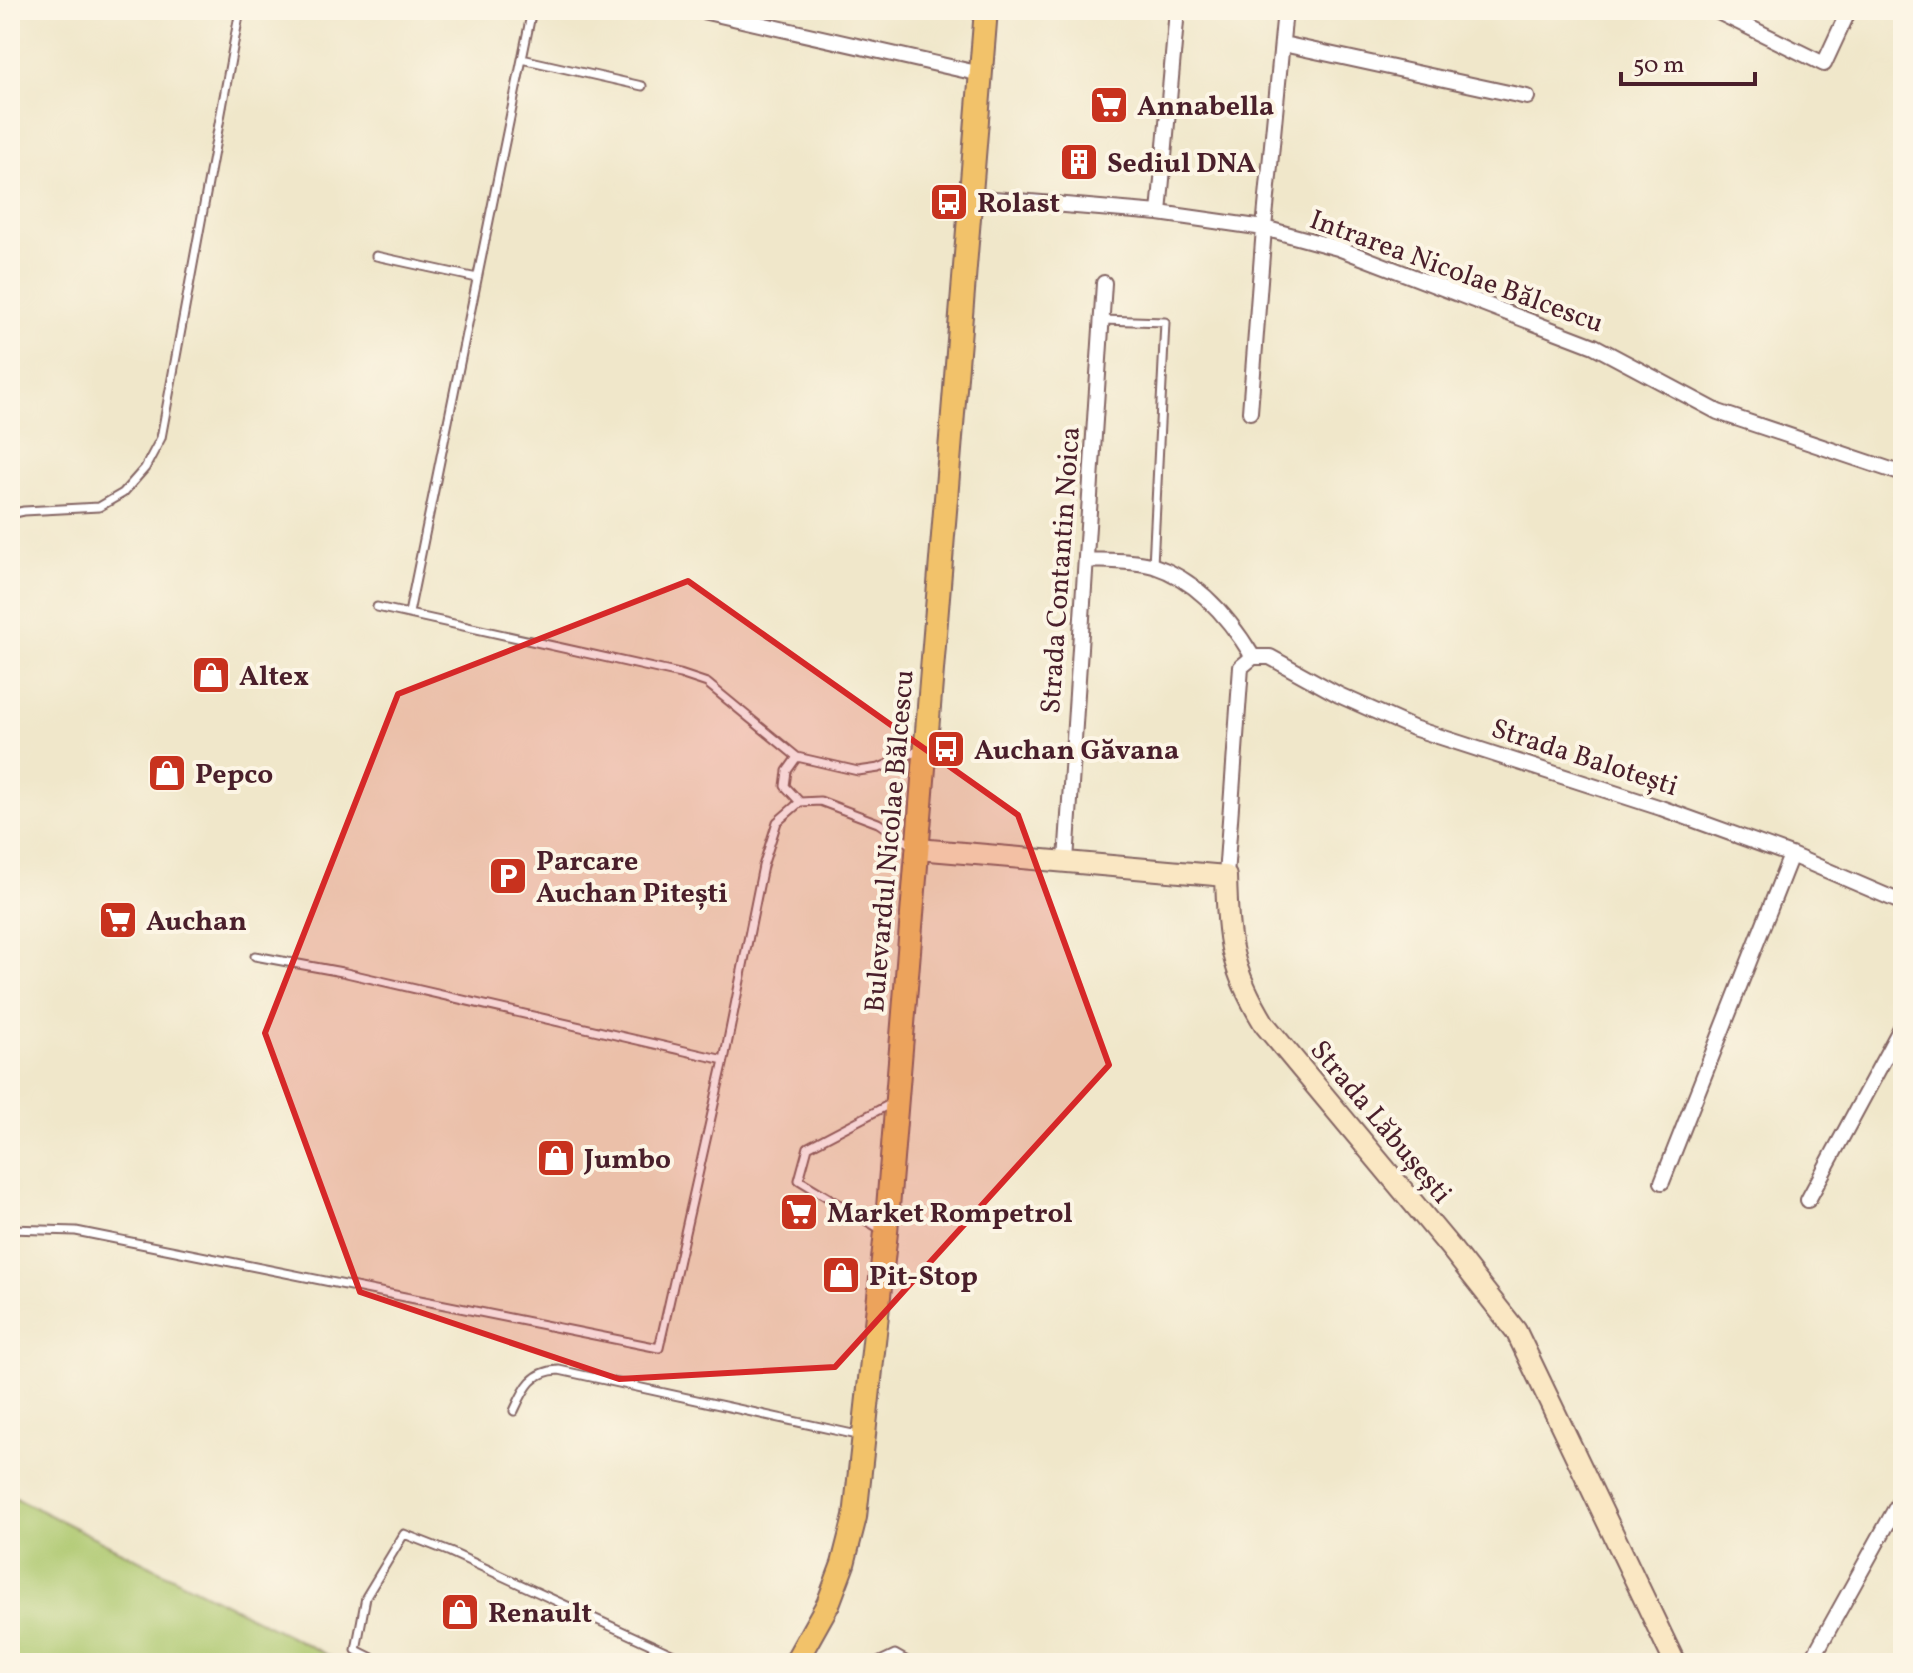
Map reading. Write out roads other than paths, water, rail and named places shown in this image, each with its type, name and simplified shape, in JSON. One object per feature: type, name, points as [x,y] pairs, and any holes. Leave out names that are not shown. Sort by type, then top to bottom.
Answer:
[{"type":"main road","name":"Bulevardul Nicolae Bălcescu","points":[[804,1658],[843,1564],[855,1517],[864,1437],[886,1232],[986,10]]},
{"type":"street","points":[[698,10],[981,74]]},
{"type":"street","points":[[1159,213],[1177,10]]},
{"type":"street","points":[[1250,412],[1285,10]]},
{"type":"street","points":[[1714,10],[1824,64],[1849,10]]},
{"type":"street","points":[[1283,44],[1527,97]]},
{"type":"street","name":"Intrarea Nicolae Bălcescu","points":[[970,197],[1159,213],[1264,228],[1338,248],[1594,346],[1718,412],[1903,474]]},
{"type":"street","name":"Strada Contantin Noica","points":[[1066,861],[1104,283]]},
{"type":"street","points":[[918,849],[1226,876],[1240,675],[1241,667],[1253,657],[1240,635],[1191,582],[1153,565],[1086,560]]},
{"type":"street","name":"Strada Balotești","points":[[1253,657],[1270,657],[1339,695],[1413,728],[1661,808],[1791,855],[1903,903]]},
{"type":"street","points":[[1662,1182],[1791,855]]},
{"type":"street","name":"Strada Lăbușești","points":[[1226,876],[1228,930],[1234,964],[1247,996],[1265,1025],[1516,1331],[1675,1663]]},
{"type":"street","points":[[1808,1200],[1903,1024]]},
{"type":"street","points":[[1810,1663],[1902,1497]]},
{"type":"lane","points":[[10,514],[99,507],[123,493],[138,476],[161,438],[240,10]]},
{"type":"lane","points":[[409,613],[532,10]]},
{"type":"lane","points":[[522,59],[642,86]]},
{"type":"lane","points":[[376,256],[477,278]]},
{"type":"lane","points":[[1102,320],[1165,322],[1153,565]]},
{"type":"lane","points":[[377,607],[680,674],[707,683],[797,757],[858,771],[879,768],[926,748]]},
{"type":"lane","points":[[797,757],[787,771],[785,786],[800,802]]},
{"type":"lane","points":[[10,1229],[76,1231],[659,1348],[724,1060],[765,858],[777,822],[800,802],[820,801],[878,823],[918,849]]},
{"type":"lane","points":[[255,956],[342,972],[724,1060]]},
{"type":"lane","points":[[886,1232],[799,1180],[808,1147],[896,1101]]},
{"type":"lane","points":[[514,1411],[530,1380],[542,1373],[559,1370],[864,1437]]},
{"type":"lane","points":[[382,1663],[356,1650],[366,1597],[404,1534],[450,1552],[691,1663]]},
{"type":"lane","points":[[655,1663],[662,1650]]},
{"type":"lane","points":[[876,1663],[895,1654],[911,1663]]},
{"type":"railway","points":[[10,15],[11,10]]},
{"type":"place","name":"Annabella","points":[[1109,105]]},
{"type":"place","name":"Sediul DNA","points":[[1079,162]]},
{"type":"place","name":"Rolast","points":[[949,202]]},
{"type":"place","name":"Altex","points":[[211,675]]},
{"type":"place","name":"Auchan Găvana","points":[[946,749]]},
{"type":"place","name":"Pepco","points":[[167,773]]},
{"type":"place","name":"Parcare Auchan Pitești","points":[[508,876]]},
{"type":"place","name":"Auchan","points":[[118,920]]},
{"type":"place","name":"Jumbo","points":[[556,1158]]},
{"type":"place","name":"Market Rompetrol","points":[[799,1212]]},
{"type":"place","name":"Pit-Stop","points":[[841,1275]]},
{"type":"place","name":"Renault","points":[[460,1612]]}]
